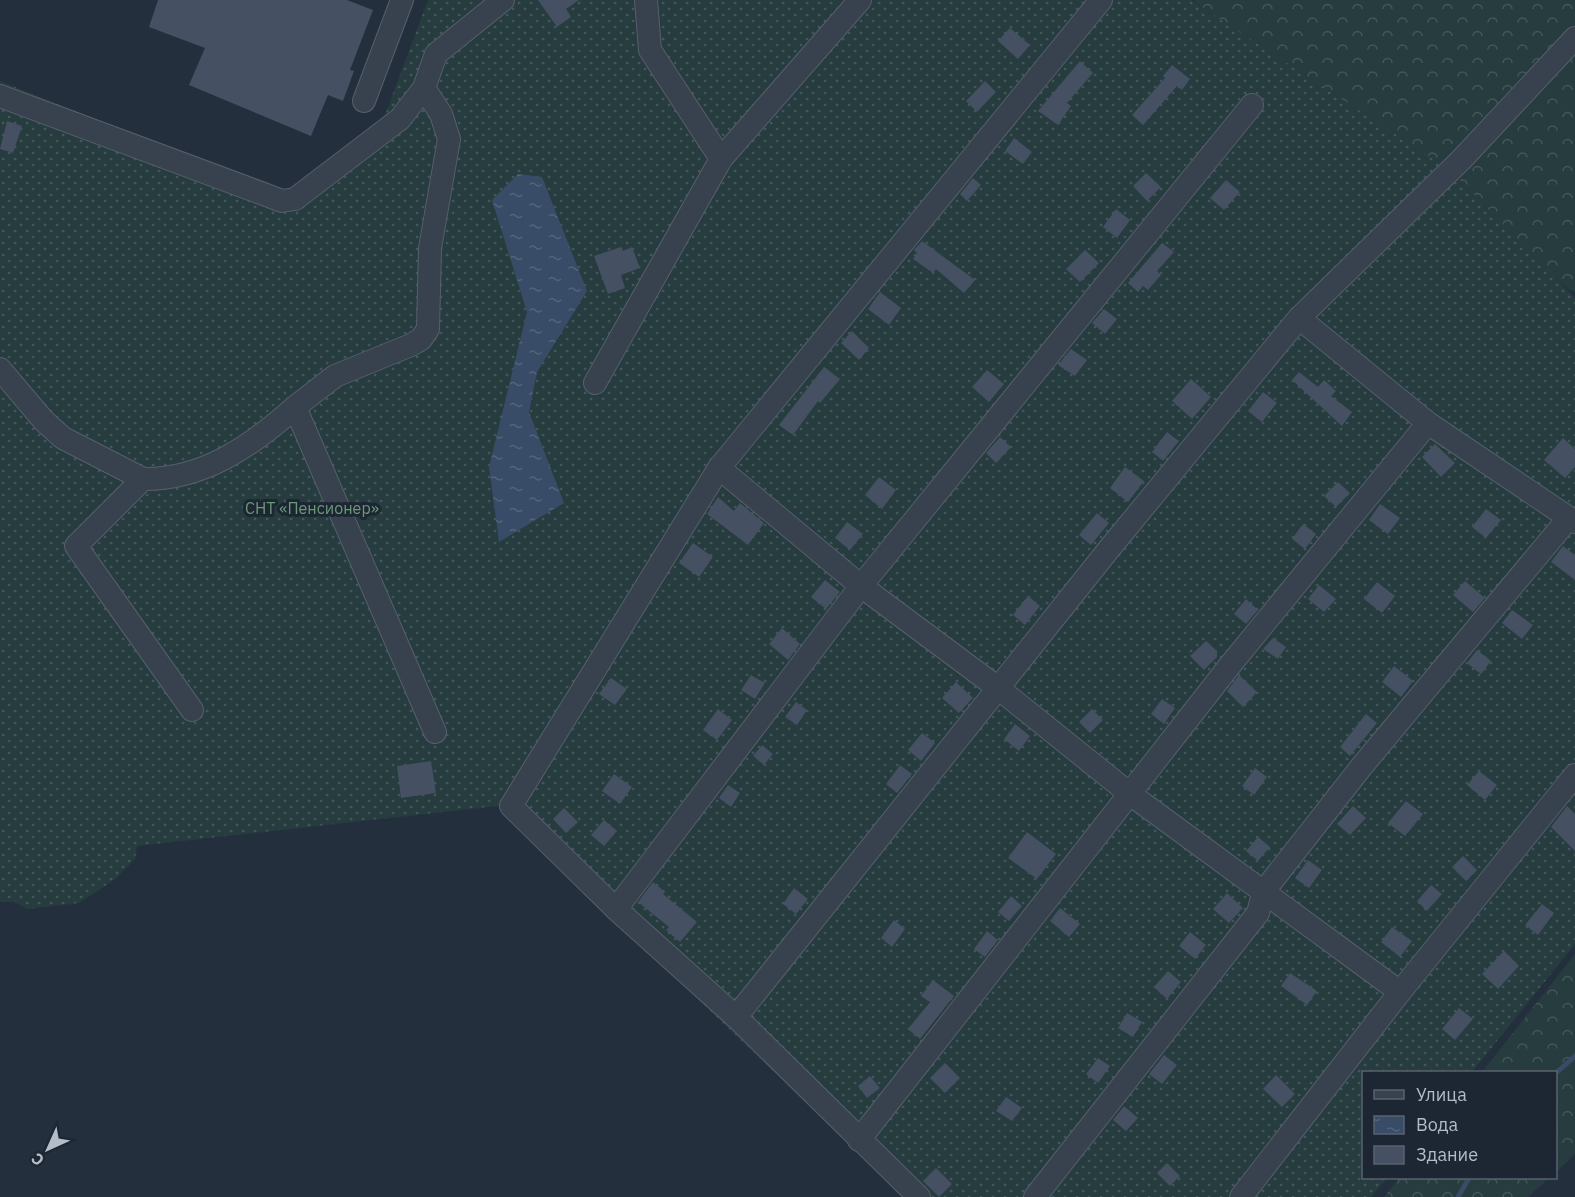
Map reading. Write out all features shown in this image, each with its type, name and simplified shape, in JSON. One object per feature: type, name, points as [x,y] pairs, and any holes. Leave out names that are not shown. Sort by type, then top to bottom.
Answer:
[{"type":"street","points":[[364,101],[402,0]]},
{"type":"street","points":[[0,96],[282,201],[295,199],[387,130],[408,111],[424,88],[436,54],[503,0]]},
{"type":"street","points":[[646,0],[650,50],[721,159]]},
{"type":"street","points":[[595,383],[721,159],[860,0]]},
{"type":"street","points":[[919,1197],[736,1017],[616,909],[511,806],[719,468],[1101,0]]},
{"type":"street","points":[[736,1017],[998,688],[1299,318],[1462,159],[1575,38]]},
{"type":"street","points":[[0,369],[44,422],[63,438],[143,479],[162,479],[221,461],[249,445],[335,376],[421,339],[428,329],[430,248],[449,139],[441,114],[424,88]]},
{"type":"street","points":[[616,909],[861,586],[1252,105]]},
{"type":"street","points":[[1035,1197],[1258,913],[1264,891],[1370,757],[1572,520],[1428,423],[1299,318]]},
{"type":"street","points":[[295,407],[435,732]]},
{"type":"street","points":[[859,1140],[1231,664],[1428,423]]},
{"type":"street","points":[[719,468],[861,586],[998,688],[1130,794],[1400,992]]},
{"type":"street","points":[[143,479],[76,546],[192,710]]},
{"type":"street","points":[[1241,1197],[1400,992],[1575,775]]},
{"type":"green space","name":"СНТ «Пенсионер»","points":[[428,0],[1191,0],[1451,171],[1575,298],[1575,944],[1473,1071],[1362,1071],[1362,1179],[1386,1179],[1371,1197],[904,1197],[497,806],[137,846],[135,859],[114,880],[79,903],[27,909],[15,902],[0,902],[0,81],[287,195],[379,131]]},
{"type":"green space","points":[[1193,0],[1575,0],[1575,292],[1570,290]]},
{"type":"green space","points":[[1575,954],[1575,1154],[1557,1171],[1557,1071],[1483,1071]]},
{"type":"green space","points":[[1398,1179],[1548,1179],[1528,1197],[1384,1197]]},
{"type":"water","points":[[518,174],[542,177],[587,291],[537,372],[529,412],[564,503],[499,542],[489,467],[527,312],[492,200]]},
{"type":"building","points":[[158,0],[347,0],[373,10],[350,70],[354,71],[343,101],[328,95],[311,136],[189,85],[205,48],[149,27]]},
{"type":"building","points":[[538,0],[579,0],[566,9],[571,17],[557,27]]},
{"type":"building","points":[[1010,28],[1030,45],[1018,59],[998,41]]},
{"type":"building","points":[[1080,61],[1093,73],[1067,103],[1071,106],[1058,125],[1038,111]]},
{"type":"building","points":[[1172,65],[1190,79],[1182,90],[1177,86],[1143,125],[1132,115],[1165,78],[1163,76]]},
{"type":"building","points":[[985,81],[996,92],[977,112],[966,101]]},
{"type":"building","points":[[7,121],[22,126],[13,153],[0,149]]},
{"type":"building","points":[[1014,138],[1032,152],[1023,164],[1005,151]]},
{"type":"building","points":[[1146,173],[1161,187],[1147,201],[1133,186]]},
{"type":"building","points":[[973,178],[981,185],[967,201],[960,194]]},
{"type":"building","points":[[1226,180],[1240,192],[1224,210],[1210,198]]},
{"type":"building","points":[[1116,209],[1130,220],[1117,238],[1103,227]]},
{"type":"building","points":[[922,241],[975,280],[964,293],[936,269],[933,273],[913,259],[917,253],[914,250]]},
{"type":"building","points":[[1162,243],[1174,252],[1157,271],[1161,275],[1148,290],[1143,286],[1138,292],[1128,283]]},
{"type":"building","points":[[621,247],[623,251],[632,247],[640,268],[621,275],[625,288],[608,294],[594,256]]},
{"type":"building","points":[[1085,250],[1099,263],[1080,282],[1066,269]]},
{"type":"building","points":[[880,292],[901,308],[889,325],[868,309]]},
{"type":"building","points":[[1104,309],[1117,319],[1105,334],[1092,323]]},
{"type":"building","points":[[852,331],[869,348],[859,360],[841,343]]},
{"type":"building","points":[[1071,349],[1087,360],[1075,376],[1058,365]]},
{"type":"building","points":[[824,367],[840,379],[820,403],[818,401],[793,435],[779,425]]},
{"type":"building","points":[[987,370],[1004,384],[989,402],[972,387]]},
{"type":"building","points":[[1299,372],[1318,387],[1324,380],[1336,391],[1331,396],[1352,412],[1342,426],[1292,380]]},
{"type":"building","points":[[1191,379],[1211,397],[1192,419],[1172,401]]},
{"type":"building","points":[[1263,392],[1277,403],[1262,422],[1248,411]]},
{"type":"building","points":[[1167,432],[1179,441],[1163,461],[1152,452]]},
{"type":"building","points":[[1000,437],[1011,447],[996,463],[986,453]]},
{"type":"building","points":[[1563,438],[1575,449],[1575,467],[1565,478],[1544,460]]},
{"type":"building","points":[[1435,444],[1455,463],[1441,477],[1422,457]]},
{"type":"building","points":[[1125,467],[1144,481],[1128,502],[1110,488]]},
{"type":"building","points":[[879,477],[896,490],[882,509],[865,495]]},
{"type":"building","points":[[1338,482],[1350,493],[1336,507],[1324,496]]},
{"type":"building","points":[[718,497],[734,511],[740,503],[764,523],[748,545],[707,514]]},
{"type":"building","points":[[1380,504],[1400,518],[1388,534],[1369,520]]},
{"type":"building","points":[[1486,509],[1501,520],[1486,538],[1472,527]]},
{"type":"building","points":[[1097,513],[1109,523],[1091,545],[1079,535]]},
{"type":"building","points":[[847,522],[863,534],[850,550],[835,538]]},
{"type":"building","points":[[1303,524],[1316,534],[1305,549],[1292,539]]},
{"type":"building","points":[[693,543],[713,557],[699,577],[679,563]]},
{"type":"building","points":[[1563,546],[1575,555],[1575,580],[1551,562]]},
{"type":"building","points":[[825,580],[840,592],[826,609],[811,597]]},
{"type":"building","points":[[1465,581],[1485,598],[1473,612],[1453,595]]},
{"type":"building","points":[[1377,582],[1395,596],[1382,613],[1364,599]]},
{"type":"building","points":[[1319,585],[1336,599],[1324,612],[1308,599]]},
{"type":"building","points":[[1028,596],[1040,606],[1025,625],[1013,615]]},
{"type":"building","points":[[1246,599],[1258,610],[1246,624],[1234,614]]},
{"type":"building","points":[[1512,610],[1533,625],[1522,639],[1502,623]]},
{"type":"building","points":[[782,628],[800,644],[788,660],[769,644]]},
{"type":"building","points":[[1273,638],[1286,647],[1278,659],[1263,649]]},
{"type":"building","points":[[1206,641],[1217,651],[1217,657],[1204,670],[1190,656]]},
{"type":"building","points":[[1477,650],[1491,661],[1481,674],[1467,663]]},
{"type":"building","points":[[1394,666],[1413,681],[1401,697],[1382,682]]},
{"type":"building","points":[[751,675],[765,683],[755,699],[741,690]]},
{"type":"building","points":[[1239,675],[1257,692],[1243,707],[1227,691]]},
{"type":"building","points":[[611,678],[627,689],[615,705],[599,694]]},
{"type":"building","points":[[956,682],[973,698],[959,713],[942,698]]},
{"type":"building","points":[[1162,699],[1175,708],[1164,724],[1151,714]]},
{"type":"building","points":[[796,702],[807,710],[797,725],[785,717]]},
{"type":"building","points":[[718,709],[732,720],[717,740],[703,730]]},
{"type":"building","points":[[1092,709],[1103,720],[1090,733],[1079,722]]},
{"type":"building","points":[[1366,714],[1377,723],[1350,756],[1340,747]]},
{"type":"building","points":[[1015,724],[1030,736],[1019,751],[1004,739]]},
{"type":"building","points":[[922,733],[935,743],[921,761],[908,750]]},
{"type":"building","points":[[762,745],[773,754],[764,765],[753,756]]},
{"type":"building","points":[[431,761],[436,793],[401,798],[397,766]]},
{"type":"building","points":[[900,765],[912,774],[897,793],[886,784]]},
{"type":"building","points":[[1255,768],[1267,777],[1254,795],[1242,786]]},
{"type":"building","points":[[1479,771],[1497,785],[1485,800],[1467,785]]},
{"type":"building","points":[[614,774],[632,787],[620,804],[602,791]]},
{"type":"building","points":[[728,785],[740,793],[731,807],[719,798]]},
{"type":"building","points":[[1406,801],[1423,814],[1405,836],[1388,823]]},
{"type":"building","points":[[1353,806],[1366,818],[1350,835],[1337,824]]},
{"type":"building","points":[[1567,806],[1575,814],[1575,851],[1551,827]]},
{"type":"building","points":[[564,808],[578,822],[566,833],[553,819]]},
{"type":"building","points":[[604,820],[617,831],[604,846],[591,835]]},
{"type":"building","points":[[1027,832],[1056,854],[1037,879],[1008,858]]},
{"type":"building","points":[[1258,837],[1270,847],[1258,861],[1246,851]]},
{"type":"building","points":[[1463,856],[1477,870],[1466,881],[1452,867]]},
{"type":"building","points":[[1308,860],[1322,870],[1309,888],[1295,878]]},
{"type":"building","points":[[653,882],[665,892],[663,894],[697,922],[680,942],[666,930],[669,927],[638,902]]},
{"type":"building","points":[[1431,885],[1442,894],[1427,911],[1417,901]]},
{"type":"building","points":[[794,888],[808,899],[796,914],[783,904]]},
{"type":"building","points":[[1227,893],[1243,908],[1229,923],[1213,909]]},
{"type":"building","points":[[1011,896],[1022,906],[1009,921],[998,912]]},
{"type":"building","points":[[1542,904],[1554,913],[1538,935],[1525,925]]},
{"type":"building","points":[[1060,908],[1080,924],[1069,937],[1050,921]]},
{"type":"building","points":[[894,920],[905,929],[892,947],[881,938]]},
{"type":"building","points":[[1392,927],[1412,941],[1400,957],[1381,942]]},
{"type":"building","points":[[987,931],[998,940],[985,957],[974,949]]},
{"type":"building","points":[[1190,932],[1206,945],[1195,959],[1179,946]]},
{"type":"building","points":[[1504,951],[1519,966],[1498,989],[1482,974]]},
{"type":"building","points":[[1168,971],[1181,982],[1167,999],[1154,987]]},
{"type":"building","points":[[1290,973],[1317,991],[1307,1005],[1281,986]]},
{"type":"building","points":[[933,980],[954,996],[920,1039],[908,1029],[930,1002],[921,996]]},
{"type":"building","points":[[1459,1008],[1473,1019],[1455,1040],[1442,1029]]},
{"type":"building","points":[[1127,1013],[1142,1022],[1133,1037],[1118,1028]]},
{"type":"building","points":[[1164,1055],[1177,1065],[1162,1084],[1149,1074]]},
{"type":"building","points":[[1098,1058],[1110,1066],[1098,1083],[1086,1074]]},
{"type":"building","points":[[945,1063],[960,1078],[945,1093],[930,1078]]},
{"type":"building","points":[[1276,1075],[1295,1094],[1282,1107],[1263,1089]]},
{"type":"building","points":[[870,1076],[880,1088],[867,1098],[858,1086]]},
{"type":"building","points":[[1006,1097],[1022,1108],[1012,1121],[996,1111]]},
{"type":"building","points":[[1124,1106],[1138,1118],[1126,1131],[1113,1120]]},
{"type":"building","points":[[1167,1163],[1180,1176],[1170,1186],[1157,1173]]},
{"type":"building","points":[[936,1168],[952,1184],[939,1197],[923,1181]]},
{"type":"waterway","points":[[1557,1072],[1575,1056]]},
{"type":"waterway","points":[[1458,1197],[1468,1179]]}]
